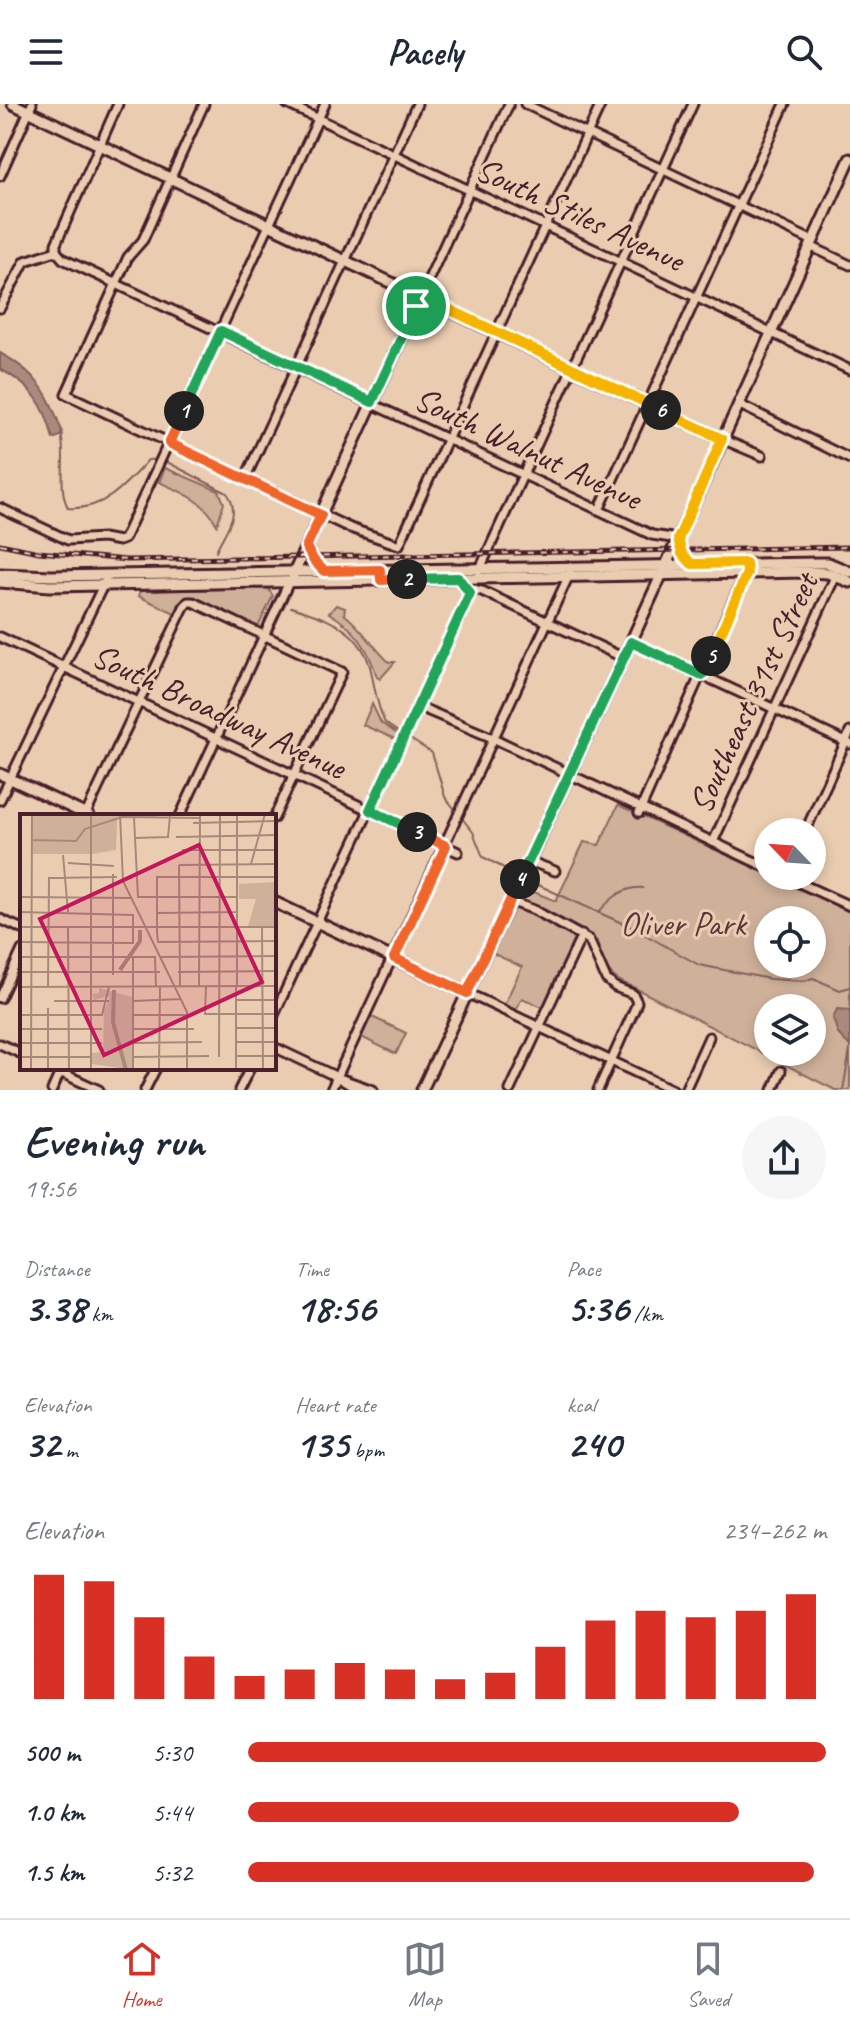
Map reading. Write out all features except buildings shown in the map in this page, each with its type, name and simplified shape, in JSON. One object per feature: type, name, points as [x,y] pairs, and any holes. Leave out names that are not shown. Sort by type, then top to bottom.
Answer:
[{"type":"main road","points":[[13,104],[30,108],[100,145],[722,439]]},
{"type":"main road","points":[[422,1090],[624,658],[664,569],[672,539],[722,439],[850,159]]},
{"type":"main road","points":[[289,582],[421,296]]},
{"type":"main road","points":[[672,539],[692,564]]},
{"type":"main road","points":[[306,547],[324,571]]},
{"type":"main road","points":[[0,574],[105,580],[289,582],[573,566],[747,568],[819,563],[837,571],[850,582]]},
{"type":"main road","points":[[0,582],[50,586],[105,580],[324,571],[458,578],[478,573],[568,576],[692,564],[747,568]]},
{"type":"main road","points":[[837,571],[850,572]]},
{"type":"main road","points":[[458,578],[470,593]]},
{"type":"main road","points":[[5,776],[83,814]]},
{"type":"main road","points":[[276,903],[467,993]]},
{"type":"street","points":[[0,308],[23,263],[29,258],[56,251],[56,244],[118,104]]},
{"type":"street","points":[[204,104],[142,243],[130,254],[66,394],[321,515],[399,545],[601,104]]},
{"type":"street","name":"South Stiles Avenue","points":[[287,104],[850,370]]},
{"type":"street","points":[[0,508],[68,540],[103,538],[119,541],[126,536],[325,104]]},
{"type":"street","points":[[245,479],[417,104]]},
{"type":"street","points":[[421,296],[509,104]]},
{"type":"street","points":[[525,104],[739,206],[850,265]]},
{"type":"street","points":[[478,573],[693,104]]},
{"type":"street","points":[[599,510],[785,104]]},
{"type":"street","points":[[0,176],[30,108]]},
{"type":"street","name":"South Walnut Avenue","points":[[56,251],[63,259],[652,535],[672,539]]},
{"type":"street","points":[[738,404],[850,459]]},
{"type":"street","points":[[722,439],[762,456]]},
{"type":"street","points":[[331,1090],[573,566]]},
{"type":"street","points":[[640,811],[747,568]]},
{"type":"street","name":"Southeast 31st Street","points":[[713,842],[837,571]]},
{"type":"street","points":[[0,800],[5,776],[105,580]]},
{"type":"street","points":[[181,814],[289,582]]},
{"type":"street","points":[[276,1011],[470,593],[480,590],[624,658]]},
{"type":"street","points":[[88,814],[138,702],[188,602],[204,606],[342,672],[276,814]]},
{"type":"street","name":"South Broadway Avenue","points":[[0,637],[458,852]]},
{"type":"street","points":[[631,642],[848,743]]},
{"type":"street","points":[[417,706],[495,739],[640,811],[754,861]]},
{"type":"street","points":[[812,818],[848,743],[850,732]]},
{"type":"street","points":[[527,864],[555,871]]},
{"type":"street","points":[[815,890],[850,906]]},
{"type":"street","points":[[510,901],[582,935],[593,944],[608,982],[632,993],[636,999],[635,1008],[598,1090]]},
{"type":"street","points":[[0,919],[20,928]]},
{"type":"street","points":[[510,1090],[582,935]]},
{"type":"street","points":[[0,998],[20,954]]},
{"type":"street","points":[[467,993],[673,1090]]},
{"type":"street","points":[[685,1090],[709,1037]]},
{"type":"street","points":[[0,1044],[20,1053]]},
{"type":"street","points":[[276,1048],[373,1090]]},
{"type":"street","points":[[52,1090],[61,1070],[99,1090]]},
{"type":"street","points":[[145,1090],[155,1070]]},
{"type":"street","points":[[239,1090],[249,1070]]},
{"type":"street","points":[[773,1090],[781,1071]]},
{"type":"street","points":[[337,1077],[358,1090]]},
{"type":"green space","points":[[165,468],[219,491],[224,503],[217,525],[200,503],[159,482]]},
{"type":"green space","points":[[268,588],[273,596],[258,627],[196,599],[186,597],[179,603],[177,614],[138,596],[140,591]]},
{"type":"green space","points":[[336,605],[345,608],[344,614],[389,662],[395,662],[380,679],[360,640],[329,613]]},
{"type":"green space","points":[[372,704],[381,723],[399,735],[397,740],[363,725]]},
{"type":"green space","name":"Oliver Park","points":[[618,805],[754,868],[754,890],[802,890],[850,912],[850,1090],[835,1090],[788,1066],[826,1066],[826,994],[754,994],[754,1049],[616,979],[607,969],[597,941],[519,899],[524,888],[556,901],[584,842],[599,845]]},
{"type":"green space","points":[[515,908],[534,914],[576,939],[545,1008],[522,998],[516,1010],[504,1005],[522,967],[492,953]]},
{"type":"green space","points":[[370,1016],[406,1033],[396,1054],[361,1037]]},
{"type":"shaded area","points":[[0,353],[24,369],[41,386],[63,435],[53,439],[36,397],[21,382],[0,369]]},
{"type":"shaded area","points":[[837,1009],[850,1010],[850,1046],[838,1034],[833,1018]]},
{"type":"waterway","points":[[61,433],[63,491],[68,508],[81,508],[103,500],[123,487],[148,460],[159,459]]},
{"type":"waterway","points":[[165,461],[227,493],[233,508],[232,515],[216,551]]},
{"type":"waterway","points":[[291,607],[319,616],[353,637],[368,660],[385,723],[401,734]]},
{"type":"waterway","points":[[407,737],[432,753],[445,797],[473,832],[483,857],[519,876]]},
{"type":"waterway","points":[[525,879],[635,929],[699,965],[770,979],[804,981],[813,978],[840,990],[850,987]]},
{"type":"waterway","points":[[598,913],[618,894],[643,888]]},
{"type":"waterway","points":[[843,1090],[850,1050]]},
{"type":"railway","points":[[0,544],[39,552],[127,560],[850,547]]},
{"type":"route","points":[[421,296],[722,439],[678,539],[679,549],[692,564],[746,563],[747,573],[702,675],[631,642],[467,993],[394,958],[446,846],[370,810],[470,593],[458,578],[381,580],[380,570],[324,571],[306,547],[321,515],[169,443],[221,331],[372,402],[416,306],[421,296]]}]
